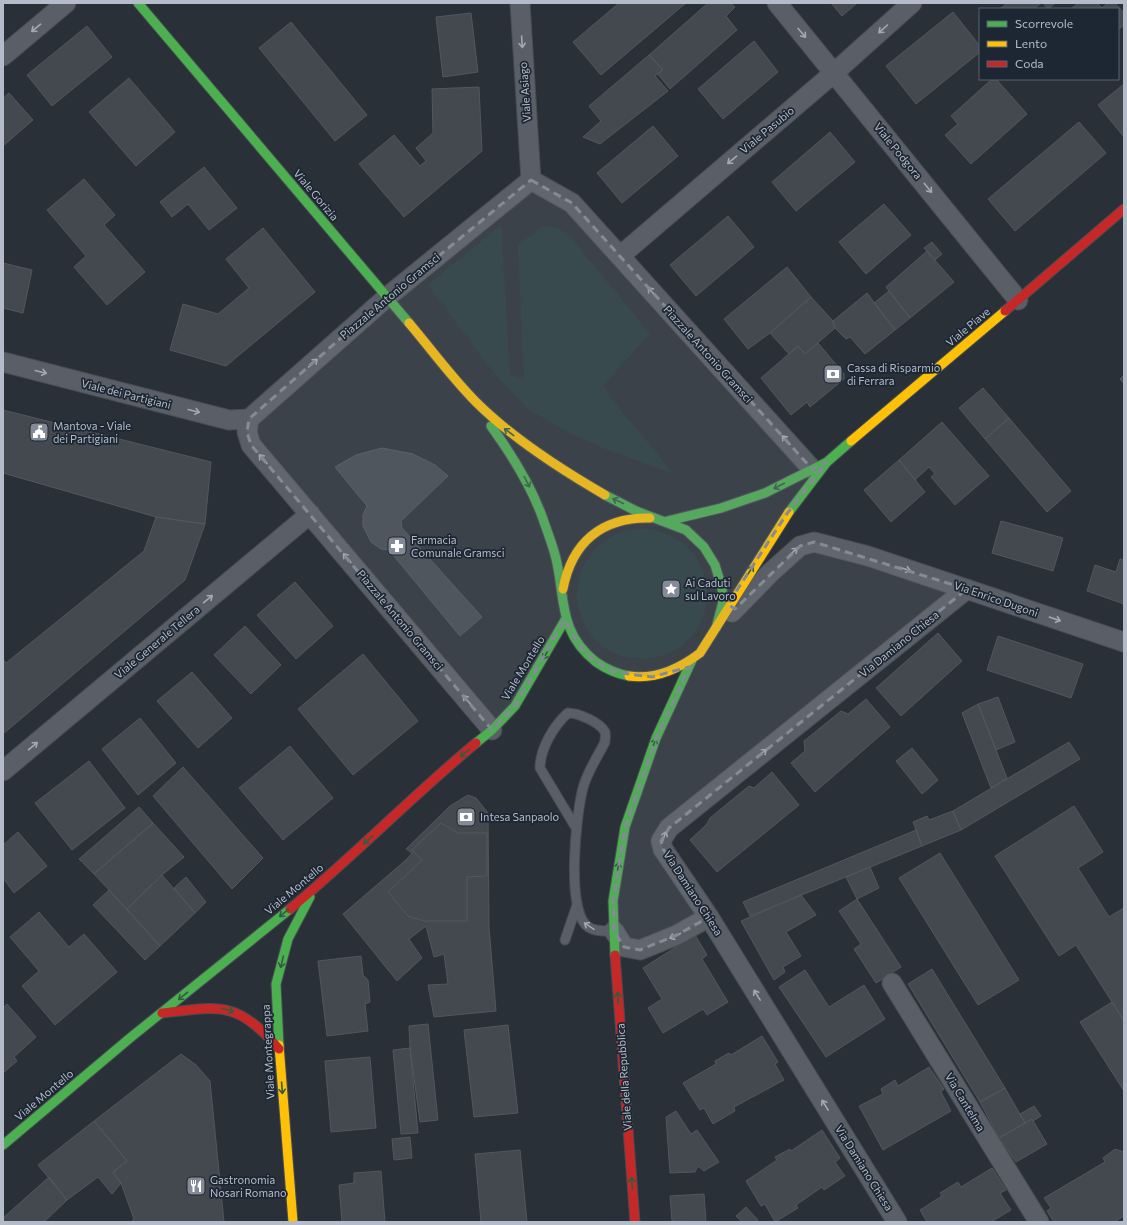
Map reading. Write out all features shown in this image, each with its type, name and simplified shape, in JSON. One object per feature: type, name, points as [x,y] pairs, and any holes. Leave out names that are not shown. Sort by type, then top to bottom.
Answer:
[{"type":"main road","name":"Viale Gorizia","points":[[138,3],[386,298],[476,402]]},
{"type":"main road","name":"Viale Piave","points":[[820,466],[1124,209]]},
{"type":"main road","points":[[476,402],[528,483],[555,556],[562,593],[565,620],[579,646],[595,662],[614,672],[632,676],[652,677],[673,671],[692,660],[700,652],[716,628],[745,578],[820,466]]},
{"type":"main road","points":[[476,402],[504,428],[550,462],[609,497],[654,518],[667,521],[694,536],[711,556],[720,577],[723,598],[716,628]]},
{"type":"main road","points":[[667,521],[721,508],[765,493],[820,466]]},
{"type":"main road","points":[[562,593],[564,577],[577,550],[598,530],[614,522],[627,518],[654,518]]},
{"type":"main road","name":"Viale Montello","points":[[3,1146],[130,1038],[314,889],[441,772],[492,730],[515,706],[565,620]]},
{"type":"main road","name":"Viale della Repubblica","points":[[635,1222],[613,900],[625,827],[656,738],[692,660]]},
{"type":"main road","name":"Viale Montegrappa","points":[[293,1222],[279,1049],[276,984],[288,939],[314,889]]},
{"type":"main road","points":[[162,1013],[215,1006],[233,1011],[254,1022],[263,1029],[279,1049]]},
{"type":"street","points":[[3,56],[66,3]]},
{"type":"street","name":"Viale Asiago","points":[[520,3],[531,180]]},
{"type":"street","name":"Viale Podgora","points":[[777,3],[835,72],[1018,300]]},
{"type":"street","name":"Viale Pasubio","points":[[620,256],[835,72],[912,3]]},
{"type":"street","name":"Piazzale Antonio Gramsci","points":[[492,730],[251,445],[247,432],[249,419],[386,298],[531,180],[572,203],[620,256],[820,466]]},
{"type":"street","name":"Viale dei Partigiani","points":[[3,362],[229,420],[237,421],[249,419]]},
{"type":"street","name":"Viale Generale Tellera","points":[[3,771],[310,514]]},
{"type":"street","name":"Via Enrico Dugoni","points":[[716,628],[771,572],[800,546],[814,542],[868,556],[1124,642]]},
{"type":"street","name":"Via Damiano Chiesa","points":[[897,1222],[709,917],[663,849],[662,841],[664,834],[669,828],[967,589]]},
{"type":"street","points":[[614,931],[624,947],[640,950],[677,935],[709,917]]},
{"type":"street","name":"Via Cantelma","points":[[892,983],[1039,1222]]},
{"type":"lane","points":[[576,828],[540,768],[540,758],[543,750],[562,718],[568,713],[575,713],[601,727],[606,734],[605,742],[582,788],[576,828],[574,876],[577,904],[587,926],[593,929],[614,931]]},
{"type":"lane","points":[[565,940],[577,904]]},
{"type":"highlighted area","points":[[531,180],[572,203],[812,469],[827,462],[786,515],[728,604],[735,609],[800,546],[814,542],[967,589],[669,828],[661,841],[663,849],[709,917],[677,935],[640,950],[624,947],[614,931],[613,901],[625,827],[656,738],[689,667],[652,677],[614,672],[595,662],[579,646],[565,620],[515,706],[492,730],[251,445],[247,432],[249,419],[367,315]]},
{"type":"green space","points":[[501,225],[510,375],[524,380],[518,245],[543,226],[558,228],[571,238],[650,334],[603,385],[618,407],[674,474],[603,448],[566,431],[528,409],[494,373],[428,285]]},
{"type":"green space","points":[[648,529],[661,531],[673,536],[693,553],[700,563],[705,575],[707,594],[705,613],[700,625],[683,645],[673,652],[661,657],[636,659],[623,657],[611,652],[591,635],[584,625],[579,613],[577,588],[579,575],[584,563],[601,543],[611,536],[623,531]]},
{"type":"building","points":[[619,3],[686,3],[601,75],[573,42]]},
{"type":"building","points":[[708,3],[730,3],[735,7],[726,16],[737,30],[670,89],[658,74],[663,70],[649,55]]},
{"type":"building","points":[[831,3],[857,3],[842,16]]},
{"type":"building","points":[[1007,3],[1041,3],[1035,8],[1001,8]]},
{"type":"building","points":[[1043,3],[1055,3],[1049,8],[1047,8]]},
{"type":"building","points":[[1078,3],[1097,3],[1102,8],[1072,8]]},
{"type":"building","points":[[1108,3],[1115,3],[1124,13],[1124,25],[1119,29],[1119,8],[1102,8]]},
{"type":"building","points":[[953,12],[979,45],[979,53],[916,104],[886,66]]},
{"type":"building","points":[[471,13],[478,72],[443,77],[436,17]]},
{"type":"building","points":[[291,22],[367,115],[335,141],[259,48]]},
{"type":"building","points":[[87,26],[112,57],[52,106],[27,75]]},
{"type":"building","points":[[754,41],[778,72],[723,119],[698,89]]},
{"type":"building","points":[[649,55],[663,70],[655,76],[668,91],[600,144],[583,137],[601,121],[589,106]]},
{"type":"building","points":[[129,78],[175,132],[136,166],[89,112]]},
{"type":"building","points":[[991,80],[997,80],[1027,114],[971,164],[945,135],[958,124],[951,116]]},
{"type":"building","points":[[1124,84],[1124,137],[1098,105]]},
{"type":"building","points":[[479,87],[482,151],[404,217],[359,164],[394,135],[420,166],[426,161],[416,148],[433,133],[432,89]]},
{"type":"building","points":[[9,93],[33,120],[3,146],[3,98]]},
{"type":"building","points":[[1079,122],[1106,153],[1015,231],[988,199]]},
{"type":"building","points":[[653,126],[678,156],[622,203],[597,173]]},
{"type":"building","points":[[830,132],[855,162],[796,211],[772,182]]},
{"type":"building","points":[[204,167],[237,208],[209,230],[188,204],[172,217],[160,202]]},
{"type":"building","points":[[84,179],[115,215],[104,225],[145,272],[107,305],[74,267],[86,256],[47,210]]},
{"type":"building","points":[[884,204],[911,235],[866,274],[839,242]]},
{"type":"building","points":[[728,216],[754,247],[696,296],[670,265]]},
{"type":"building","points":[[263,228],[315,292],[226,366],[170,350],[183,304],[218,314],[249,288],[226,259]]},
{"type":"building","points":[[932,242],[942,254],[935,260],[924,248]]},
{"type":"building","points":[[927,251],[954,282],[910,318],[886,287]]},
{"type":"building","points":[[3,263],[32,270],[23,313],[3,308]]},
{"type":"building","points":[[787,267],[811,297],[770,333],[748,349],[724,319]]},
{"type":"building","points":[[889,291],[910,318],[895,330],[874,303]]},
{"type":"building","points":[[867,293],[895,330],[865,354],[850,337],[846,339],[835,328],[833,321]]},
{"type":"building","points":[[811,297],[833,321],[835,328],[805,354],[798,346],[789,354],[770,333]]},
{"type":"building","points":[[818,343],[844,374],[844,379],[810,407],[807,402],[791,415],[761,378],[798,346],[805,354]]},
{"type":"building","points":[[1124,375],[1124,384],[1120,379]]},
{"type":"building","points":[[983,388],[1009,418],[985,439],[959,408]]},
{"type":"building","points":[[3,410],[211,462],[205,524],[156,517],[3,473]]},
{"type":"building","points":[[1009,418],[1071,491],[1047,512],[985,439]]},
{"type":"building","points":[[942,422],[989,476],[955,505],[931,477],[935,474],[929,467],[915,480],[899,460]]},
{"type":"building","name":"Farmacia Comunale Gramsci","points":[[382,448],[413,454],[435,465],[448,476],[401,521],[402,528],[482,617],[460,636],[389,550],[381,549],[371,542],[363,526],[363,515],[367,506],[335,467],[356,455]]},
{"type":"building","points":[[899,460],[925,492],[891,522],[864,490]]},
{"type":"building","points":[[156,517],[205,524],[185,580],[3,734],[3,659],[6,663],[144,551]]},
{"type":"building","points":[[1001,521],[1063,538],[1053,571],[992,553]]},
{"type":"building","points":[[1120,559],[1124,560],[1124,604],[1087,591],[1095,565],[1116,572]]},
{"type":"building","points":[[295,582],[333,626],[296,659],[257,615]]},
{"type":"building","points":[[245,626],[281,665],[251,694],[214,655]]},
{"type":"building","points":[[938,633],[962,661],[901,716],[876,688]]},
{"type":"building","points":[[998,636],[1083,664],[1071,698],[987,670]]},
{"type":"building","points":[[363,654],[418,721],[353,775],[298,709]]},
{"type":"building","points":[[192,672],[232,718],[198,748],[157,701]]},
{"type":"building","points":[[998,697],[1015,742],[996,750],[978,704]]},
{"type":"building","points":[[866,699],[890,727],[815,792],[791,763],[805,751],[804,741],[841,711],[848,714]]},
{"type":"building","points":[[978,704],[1007,778],[991,788],[962,713]]},
{"type":"building","points":[[140,718],[176,763],[138,795],[102,749]]},
{"type":"building","points":[[1069,742],[1080,759],[961,830],[953,811]]},
{"type":"building","points":[[290,746],[333,798],[283,840],[239,788]]},
{"type":"building","points":[[912,748],[938,780],[922,794],[896,761]]},
{"type":"building","points":[[89,761],[125,808],[72,850],[35,803]]},
{"type":"building","points":[[183,767],[263,858],[232,889],[153,796]]},
{"type":"building","points":[[772,772],[799,805],[717,872],[690,840],[707,824],[710,818],[749,786],[754,788]]},
{"type":"building","points":[[468,795],[476,798],[488,813],[489,927],[496,1011],[434,1017],[428,985],[448,984],[444,954],[434,957],[426,926],[409,939],[422,958],[397,981],[343,914],[407,859],[412,853],[406,849],[450,806]]},
{"type":"building","points":[[1074,806],[1103,852],[1078,868],[1109,917],[1124,908],[1124,1021],[1076,945],[1059,956],[995,856]]},
{"type":"building","points":[[139,807],[153,823],[94,874],[79,859]]},
{"type":"building","points":[[953,811],[961,830],[922,846],[913,822],[927,816],[929,820]]},
{"type":"building","points":[[153,823],[184,857],[162,875],[127,909],[94,874]]},
{"type":"building","points":[[441,823],[458,833],[487,833],[487,876],[467,877],[467,921],[424,921],[408,916],[388,892],[422,860],[412,850]]},
{"type":"building","points":[[916,830],[922,846],[750,916],[743,902]]},
{"type":"building","points":[[18,832],[47,866],[14,893],[3,878],[3,845]]},
{"type":"building","points":[[940,853],[1019,980],[978,1005],[899,878]]},
{"type":"building","points":[[870,867],[879,888],[857,899],[846,877]]},
{"type":"building","points":[[162,875],[195,913],[160,946],[127,909]]},
{"type":"building","points":[[186,877],[206,902],[195,913],[174,888]]},
{"type":"building","points":[[109,890],[160,946],[145,960],[93,905]]},
{"type":"building","points":[[801,895],[816,915],[786,932],[801,956],[783,967],[785,972],[774,980],[741,921]]},
{"type":"building","points":[[857,899],[901,967],[876,983],[854,949],[861,944],[839,911]]},
{"type":"building","points":[[39,912],[69,947],[84,934],[117,972],[55,1025],[22,986],[39,971],[10,937]]},
{"type":"building","points":[[695,935],[707,955],[702,959],[728,1002],[707,1015],[703,1009],[663,1033],[648,1008],[662,999],[643,968]]},
{"type":"building","points":[[361,956],[363,975],[368,980],[370,1002],[365,1004],[368,1031],[327,1036],[318,961]]},
{"type":"building","points":[[932,969],[1005,1088],[980,1102],[908,984]]},
{"type":"building","points":[[805,970],[829,1007],[864,985],[885,1019],[826,1057],[779,987]]},
{"type":"building","points":[[1112,1002],[1124,1021],[1124,1091],[1080,1022]]},
{"type":"building","points":[[7,1004],[36,1037],[14,1057],[17,1061],[3,1073],[3,1008]]},
{"type":"building","points":[[428,1024],[438,1120],[420,1122],[410,1048],[409,1026]]},
{"type":"building","points":[[508,1025],[518,1113],[474,1117],[464,1030]]},
{"type":"building","points":[[762,1036],[778,1062],[775,1064],[784,1080],[734,1107],[735,1111],[713,1124],[704,1108],[700,1110],[683,1083],[716,1064],[715,1061],[729,1053],[731,1055]]},
{"type":"building","points":[[410,1048],[418,1133],[401,1134],[393,1050]]},
{"type":"building","points":[[181,1054],[196,1065],[210,1081],[224,1222],[131,1222],[134,1219],[121,1183],[113,1172],[127,1161],[94,1121]]},
{"type":"building","points":[[370,1057],[376,1128],[331,1132],[325,1061]]},
{"type":"building","points":[[929,1067],[944,1089],[941,1092],[951,1111],[883,1150],[859,1106],[883,1094],[881,1089],[895,1080],[898,1086]]},
{"type":"building","points":[[1005,1088],[1025,1123],[999,1138],[980,1102]]},
{"type":"building","points":[[1034,1106],[1041,1116],[1033,1121],[1032,1119],[1025,1123],[1020,1114]]},
{"type":"building","points":[[676,1111],[691,1134],[697,1130],[719,1162],[704,1171],[698,1166],[695,1172],[670,1173],[666,1117]]},
{"type":"building","points":[[1032,1119],[1047,1144],[1016,1162],[999,1138]]},
{"type":"building","points":[[94,1121],[127,1161],[113,1172],[121,1183],[112,1194],[98,1177],[67,1200],[38,1165]]},
{"type":"building","points":[[822,1130],[840,1158],[835,1162],[845,1176],[824,1190],[822,1187],[796,1205],[798,1208],[775,1222],[765,1204],[761,1206],[746,1181],[777,1160],[775,1157],[790,1149],[791,1151]]},
{"type":"building","points":[[410,1137],[412,1158],[394,1160],[392,1139]]},
{"type":"building","points":[[1115,1149],[1124,1152],[1124,1216],[1114,1222],[1054,1222],[1047,1211],[1051,1208],[1044,1198],[1105,1162],[1103,1158]]},
{"type":"building","points":[[520,1150],[527,1222],[481,1222],[475,1154]]},
{"type":"building","points":[[992,1168],[1006,1190],[1000,1193],[1011,1210],[991,1222],[927,1222],[920,1210],[942,1196],[940,1193],[958,1182],[961,1187]]},
{"type":"building","points":[[381,1171],[385,1222],[342,1222],[339,1185],[354,1183],[354,1173]]},
{"type":"building","points":[[49,1177],[67,1200],[44,1222],[3,1222],[3,1218]]},
{"type":"building","points":[[704,1194],[706,1222],[672,1221],[670,1196]]},
{"type":"building","points":[[746,1207],[758,1220],[755,1222],[742,1222],[736,1216]]},
{"type":"traffic: fast","points":[[138,3],[409,323]]},
{"type":"traffic: fast","points":[[491,426],[520,471],[538,506],[557,563],[566,617],[576,640],[584,651],[596,662],[612,671],[629,676]]},
{"type":"traffic: fast","points":[[667,521],[721,508],[765,493],[827,462],[851,441]]},
{"type":"traffic: fast","points":[[789,512],[827,462]]},
{"type":"traffic: fast","points":[[605,495],[636,511],[686,530],[704,547],[715,565],[722,588],[723,602],[716,628]]},
{"type":"traffic: fast","points":[[476,743],[492,730],[515,706],[565,620]]},
{"type":"traffic: fast","points":[[615,955],[613,901],[625,827],[656,738],[692,660]]},
{"type":"traffic: fast","points":[[279,1045],[276,984],[288,939],[310,897]]},
{"type":"traffic: fast","points":[[3,1145],[130,1038],[290,909]]},
{"type":"traffic: slow","points":[[851,441],[1005,311]]},
{"type":"traffic: slow","points":[[409,323],[458,383],[490,416],[538,453],[605,495]]},
{"type":"traffic: slow","points":[[629,676],[639,677],[658,675],[684,664],[700,653],[789,512]]},
{"type":"traffic: slow","points":[[563,589],[567,572],[574,558],[582,546],[592,536],[617,522],[650,518]]},
{"type":"traffic: slow","points":[[279,1045],[293,1222]]},
{"type":"traffic: jam","points":[[1005,311],[1124,209]]},
{"type":"traffic: jam","points":[[290,909],[476,743]]},
{"type":"traffic: jam","points":[[615,955],[635,1222]]},
{"type":"traffic: jam","points":[[162,1013],[199,1009],[227,1010],[251,1022],[279,1049]]},
{"type":"place","name":"Cassa di Risparmio di Ferrara","points":[[833,374]]},
{"type":"place","name":"Mantova - Viale dei Partigiani","points":[[39,432]]},
{"type":"place","name":"Farmacia Comunale Gramsci","points":[[397,546]]},
{"type":"place","name":"Ai Caduti sul Lavoro","points":[[671,589]]},
{"type":"place","name":"Intesa Sanpaolo","points":[[466,817]]},
{"type":"place","name":"Gastronomia Nosari Romano","points":[[196,1186]]}]
